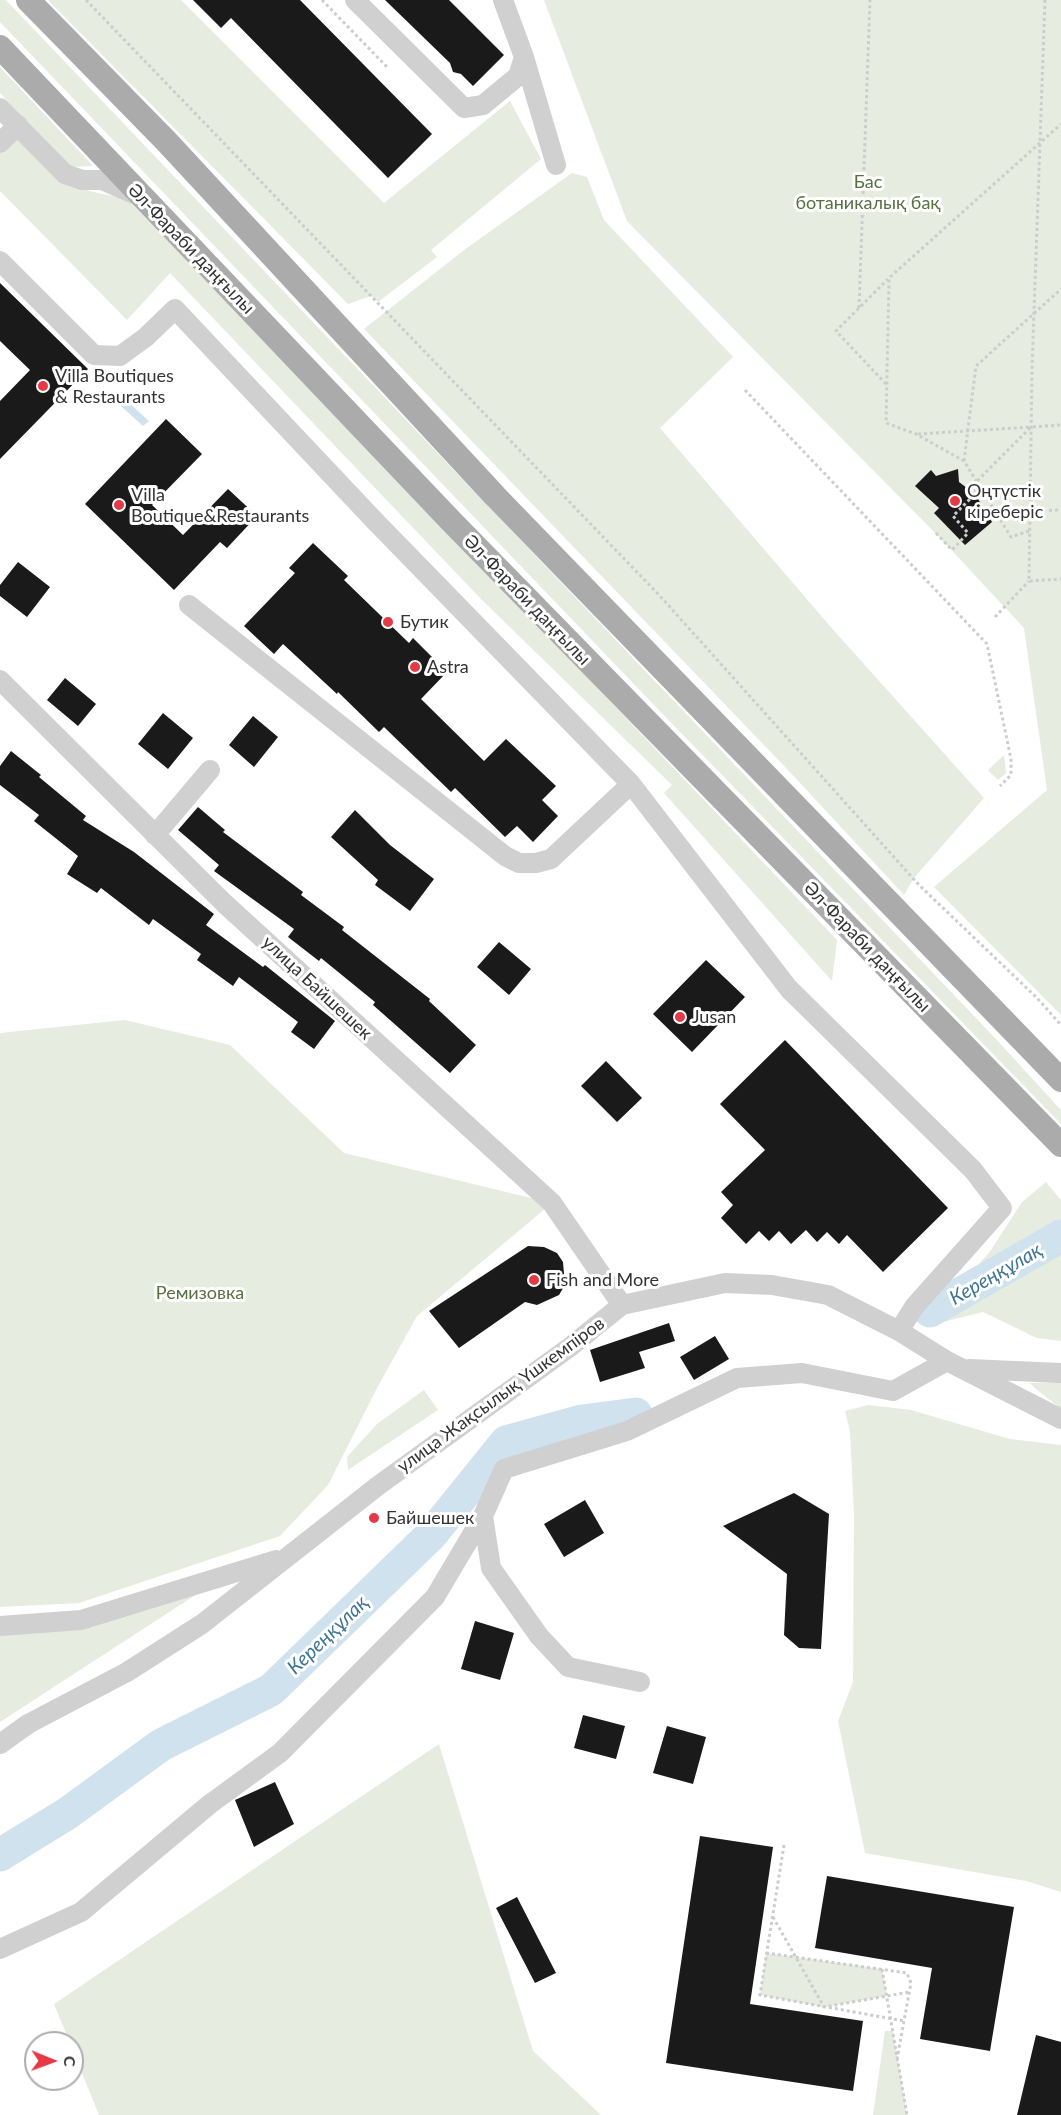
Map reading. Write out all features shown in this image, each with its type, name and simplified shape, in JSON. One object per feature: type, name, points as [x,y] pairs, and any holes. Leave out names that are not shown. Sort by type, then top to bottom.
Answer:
[{"type":"main road","points":[[28,0],[167,142],[504,505],[1061,1080]]},
{"type":"main road","name":"Әл-Фараби даңғылы","points":[[0,47],[451,521],[1061,1145]]},
{"type":"street","points":[[355,0],[464,108],[483,105],[518,76],[524,57]]},
{"type":"street","points":[[503,0],[524,57],[556,165]]},
{"type":"street","points":[[0,108],[65,174],[82,180],[102,180],[140,196]]},
{"type":"street","points":[[0,143],[18,125]]},
{"type":"street","points":[[0,261],[94,355],[120,356],[146,337],[175,309],[373,519],[631,784],[789,989],[973,1170],[1002,1208],[914,1307],[899,1331]]},
{"type":"street","points":[[189,604],[505,856],[519,862],[536,864],[551,859],[631,784]]},
{"type":"street","name":"улица Байшешек","points":[[0,680],[224,903],[552,1203],[622,1305]]},
{"type":"street","points":[[155,835],[210,770]]},
{"type":"street","name":"улица Жақсылық Үшкемпіров","points":[[0,1744],[28,1724],[127,1672],[202,1624],[379,1485],[570,1347],[622,1305],[725,1283],[772,1286],[828,1295],[899,1331],[955,1365],[1061,1373]]},
{"type":"street","points":[[0,1949],[81,1912],[210,1804],[280,1753],[435,1597],[483,1516],[504,1469],[627,1431],[737,1378],[802,1373],[893,1390],[955,1365],[1061,1419]]},
{"type":"street","points":[[483,1516],[491,1568],[540,1636],[568,1667],[640,1682]]},
{"type":"street","points":[[0,1626],[81,1620],[287,1557]]},
{"type":"path","points":[[86,0],[660,596],[920,885],[1036,997],[1061,1025]]},
{"type":"path","points":[[322,0],[387,68]]},
{"type":"path","points":[[859,308],[870,0]]},
{"type":"path","points":[[995,618],[1029,581],[1034,312],[1042,142],[1045,0]]},
{"type":"path","points":[[886,385],[836,331],[889,278],[1061,124]]},
{"type":"path","points":[[889,278],[886,423],[916,434],[964,461],[1011,537],[1030,531]]},
{"type":"path","points":[[964,461],[976,366],[1061,289]]},
{"type":"path","points":[[745,390],[987,644],[1011,759],[1011,775],[1000,786]]},
{"type":"path","points":[[916,434],[1061,425]]},
{"type":"path","points":[[936,533],[952,550],[968,533],[953,516],[975,494],[977,481],[1031,426]]},
{"type":"path","points":[[1031,511],[1061,510]]},
{"type":"path","points":[[1029,581],[1061,579]]},
{"type":"path","points":[[784,1845],[760,1995],[904,2021]]},
{"type":"path","points":[[772,1916],[824,2007]]},
{"type":"path","points":[[766,1953],[907,1973],[911,1983],[910,1992],[897,2059]]},
{"type":"path","points":[[882,1969],[907,2115]]},
{"type":"path","points":[[824,2007],[910,1992]]},
{"type":"green space","points":[[0,0],[6,0],[995,1038],[1061,1110],[1061,1124],[652,703],[0,22]]},
{"type":"green space","points":[[48,0],[181,0],[384,203],[510,101],[541,159],[431,250],[437,257],[378,302],[371,296],[348,304]]},
{"type":"green space","name":"Бас ботаникалық бақ","points":[[544,0],[1061,0],[1061,1015],[934,887],[1047,790],[1024,628],[942,540],[627,221]]},
{"type":"green space","points":[[0,67],[93,166],[69,167],[0,93]]},
{"type":"green space","points":[[18,125],[82,180],[89,191],[127,199],[204,274],[837,940],[832,981],[664,793],[672,785],[481,599],[170,273],[127,320],[0,191],[0,143]]},
{"type":"green space","points":[[572,173],[587,177],[604,220],[733,357],[660,428],[829,625],[984,798],[914,878],[904,895],[788,770],[364,329],[464,250]]},
{"type":"green space","points":[[1004,755],[1006,773],[998,780],[988,770]]},
{"type":"green space","name":"Ремизовка","points":[[125,1020],[230,1045],[344,1153],[552,1203],[417,1316],[377,1388],[328,1485],[280,1536],[79,1603],[0,1607],[0,1033]]},
{"type":"green space","points":[[1046,1182],[1061,1200],[1061,1341],[1037,1338],[983,1312],[927,1326],[991,1250],[1022,1202]]},
{"type":"green space","points":[[1061,1382],[1061,1409],[1029,1383]]},
{"type":"green space","points":[[424,1390],[438,1410],[348,1470],[347,1457],[377,1424]]},
{"type":"green space","points":[[868,1405],[911,1410],[1010,1439],[1061,1445],[1061,1892],[1026,1881],[865,1853],[838,1721],[853,1682],[854,1514],[850,1431],[845,1411]]},
{"type":"green space","points":[[197,1594],[0,1722],[0,1635]]},
{"type":"green space","points":[[439,1744],[533,2051],[601,2115],[99,2115],[84,2078],[84,2031],[65,2031],[54,2004]]},
{"type":"green space","points":[[766,1953],[882,1969],[887,1996],[824,2007],[760,1995]]},
{"type":"green space","points":[[885,2031],[893,2031],[907,2115],[873,2115]]},
{"type":"water","points":[[117,392],[149,421],[143,426],[112,398]]},
{"type":"building","points":[[193,0],[300,0],[432,134],[388,178],[231,18],[221,28]]},
{"type":"building","points":[[385,0],[449,0],[504,55],[473,86],[461,74],[453,72],[450,63]]},
{"type":"building","name":"Villa Boutiques & Restaurants","points":[[0,283],[88,369],[0,459],[0,401],[30,370],[0,341]]},
{"type":"building","name":"Villa Boutique&Restaurants","points":[[166,419],[202,454],[152,505],[183,535],[228,489],[257,516],[227,548],[220,542],[174,590],[85,504]]},
{"type":"building","name":"Оңтүстік кіреберіс","points":[[958,469],[959,482],[975,494],[992,522],[965,545],[934,513],[939,508],[915,486],[931,470],[936,476]]},
{"type":"building","points":[[313,543],[348,576],[344,580],[409,643],[413,638],[447,672],[421,699],[484,761],[506,739],[556,786],[542,800],[558,816],[533,842],[517,826],[505,837],[455,788],[451,792],[384,727],[379,732],[283,644],[274,654],[244,626],[295,573],[289,568]]},
{"type":"building","points":[[18,562],[50,587],[27,617],[0,596],[0,585]]},
{"type":"building","points":[[65,678],[96,704],[78,726],[47,700]]},
{"type":"building","points":[[163,713],[193,738],[168,769],[138,744]]},
{"type":"building","points":[[253,716],[278,737],[254,767],[229,745]]},
{"type":"building","points":[[11,751],[86,816],[83,820],[134,852],[214,914],[206,925],[263,967],[265,965],[335,1021],[314,1049],[291,1032],[298,1022],[239,977],[233,986],[197,960],[201,954],[153,919],[149,925],[101,888],[97,893],[67,874],[78,856],[34,821],[39,815],[0,785],[0,766]]},
{"type":"building","points":[[198,807],[225,830],[223,832],[303,892],[301,895],[344,927],[342,930],[430,999],[429,1001],[476,1045],[450,1073],[373,1005],[375,1002],[321,958],[319,961],[288,937],[294,929],[214,871],[219,865],[178,830]]},
{"type":"building","points":[[355,810],[390,845],[434,879],[410,911],[375,885],[378,880],[331,837]]},
{"type":"building","points":[[499,942],[531,969],[509,995],[477,967]]},
{"type":"building","points":[[706,960],[745,997],[692,1052],[653,1014]]},
{"type":"building","points":[[785,1040],[948,1208],[883,1272],[847,1235],[839,1244],[827,1232],[817,1242],[806,1230],[791,1244],[779,1231],[769,1241],[759,1231],[746,1244],[721,1218],[733,1205],[721,1192],[765,1150],[720,1104]]},
{"type":"building","points":[[606,1061],[642,1098],[617,1122],[581,1086]]},
{"type":"building","points":[[528,1246],[544,1247],[557,1253],[563,1262],[565,1285],[559,1295],[537,1305],[525,1302],[459,1348],[429,1311]]},
{"type":"building","points":[[669,1323],[675,1341],[639,1352],[645,1368],[600,1382],[590,1350]]},
{"type":"building","points":[[715,1336],[729,1359],[694,1380],[680,1357]]},
{"type":"building","points":[[794,1493],[829,1514],[821,1649],[799,1648],[784,1635],[787,1574],[723,1526]]},
{"type":"building","points":[[585,1500],[604,1533],[564,1557],[544,1524]]},
{"type":"building","points":[[475,1621],[514,1633],[500,1680],[461,1669]]},
{"type":"building","points":[[583,1715],[625,1726],[616,1759],[574,1748]]},
{"type":"building","points":[[667,1726],[706,1737],[693,1784],[653,1773]]},
{"type":"building","points":[[275,1782],[294,1824],[254,1847],[235,1800]]},
{"type":"building","points":[[700,1836],[773,1847],[750,2004],[863,2021],[853,2091],[666,2063]]},
{"type":"building","points":[[827,1876],[1014,1907],[990,2051],[920,2039],[932,1968],[815,1948]]},
{"type":"building","points":[[517,1897],[556,1973],[535,1983],[496,1908]]},
{"type":"building","points":[[1036,2035],[1061,2042],[1061,2115],[1017,2115]]},
{"type":"waterway","name":"Кереңқұлақ","points":[[930,1311],[1061,1236]]},
{"type":"waterway","name":"Кереңқұлақ","points":[[0,1855],[68,1813],[161,1745],[271,1690],[431,1535],[506,1442],[582,1421],[636,1414]]},
{"type":"place","name":"Villa Boutiques & Restaurants","points":[[43,386]]},
{"type":"place","name":"Оңтүстік кіреберіс","points":[[955,501]]},
{"type":"place","name":"Villa Boutique&Restaurants","points":[[119,505]]},
{"type":"place","name":"Бутик","points":[[388,622]]},
{"type":"place","name":"Astra","points":[[415,667]]},
{"type":"place","name":"Jusan","points":[[680,1017]]},
{"type":"place","name":"Fish and More","points":[[534,1280]]},
{"type":"place","name":"Байшешек","points":[[374,1518]]}]
